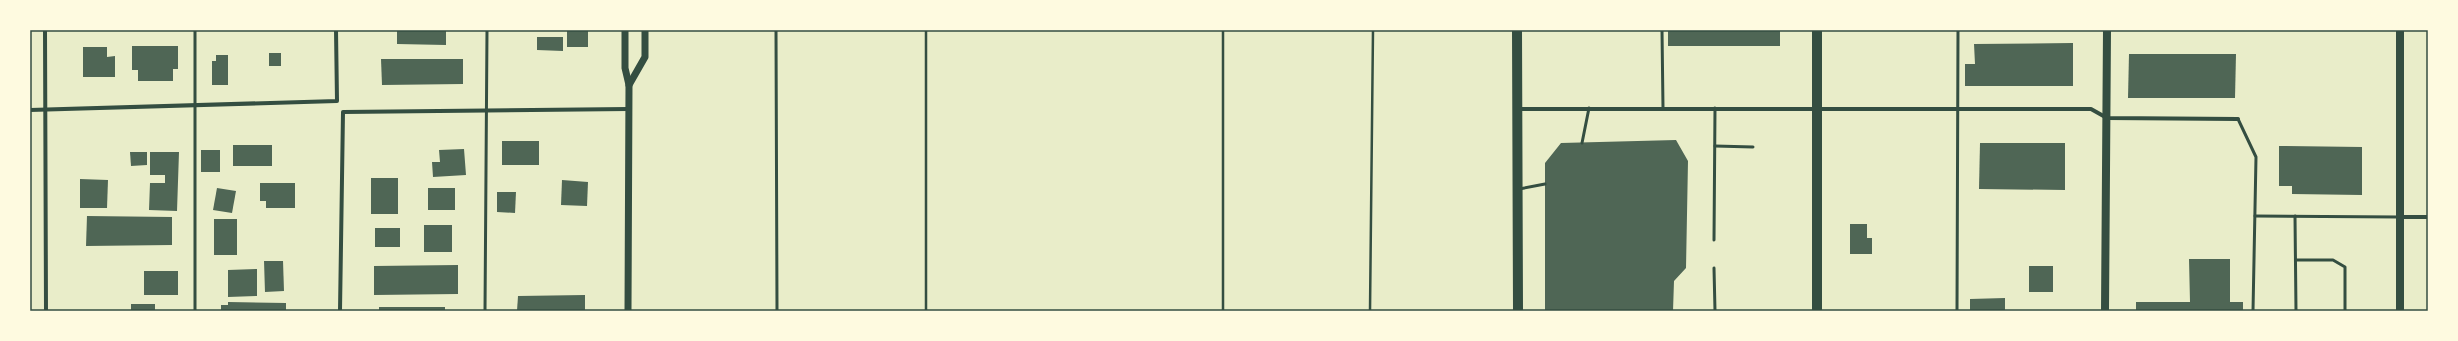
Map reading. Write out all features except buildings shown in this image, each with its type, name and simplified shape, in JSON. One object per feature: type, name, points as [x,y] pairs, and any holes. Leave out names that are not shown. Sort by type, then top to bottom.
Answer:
[{"type":"main road","points":[[1517,30],[1518,311]]},
{"type":"main road","points":[[1817,30],[1817,311]]},
{"type":"main road","points":[[2105,311],[2107,30]]},
{"type":"main road","points":[[2400,30],[2400,311]]},
{"type":"street","points":[[45,30],[44,110],[46,311]]},
{"type":"street","points":[[30,110],[337,101],[336,30]]},
{"type":"street","points":[[625,30],[625,68],[628,84],[628,311]]},
{"type":"street","points":[[628,84],[645,57],[645,30]]},
{"type":"street","points":[[1518,109],[2091,109],[2107,118],[2238,119]]},
{"type":"street","points":[[340,311],[343,112],[628,110]]},
{"type":"street","points":[[2401,217],[2428,217]]},
{"type":"lane","points":[[195,30],[196,311]]},
{"type":"lane","points":[[485,311],[487,30]]},
{"type":"lane","points":[[776,30],[776,311]]},
{"type":"lane","points":[[1662,30],[1663,108]]},
{"type":"lane","points":[[1957,311],[1958,30]]},
{"type":"lane","points":[[1582,143],[1589,108]]},
{"type":"lane","points":[[1714,240],[1715,108]]},
{"type":"lane","points":[[2238,119],[2256,156],[2253,311]]},
{"type":"lane","points":[[1715,146],[1753,147]]},
{"type":"lane","points":[[1517,190],[1545,184]]},
{"type":"lane","points":[[2255,216],[2401,217]]},
{"type":"lane","points":[[2295,216],[2296,311]]},
{"type":"lane","points":[[2296,260],[2333,260],[2345,267],[2345,311]]},
{"type":"lane","points":[[1714,268],[1714,311]]},
{"type":"path","points":[[926,30],[926,311]]},
{"type":"path","points":[[1223,30],[1223,311]]},
{"type":"path","points":[[1370,311],[1373,30]]}]
